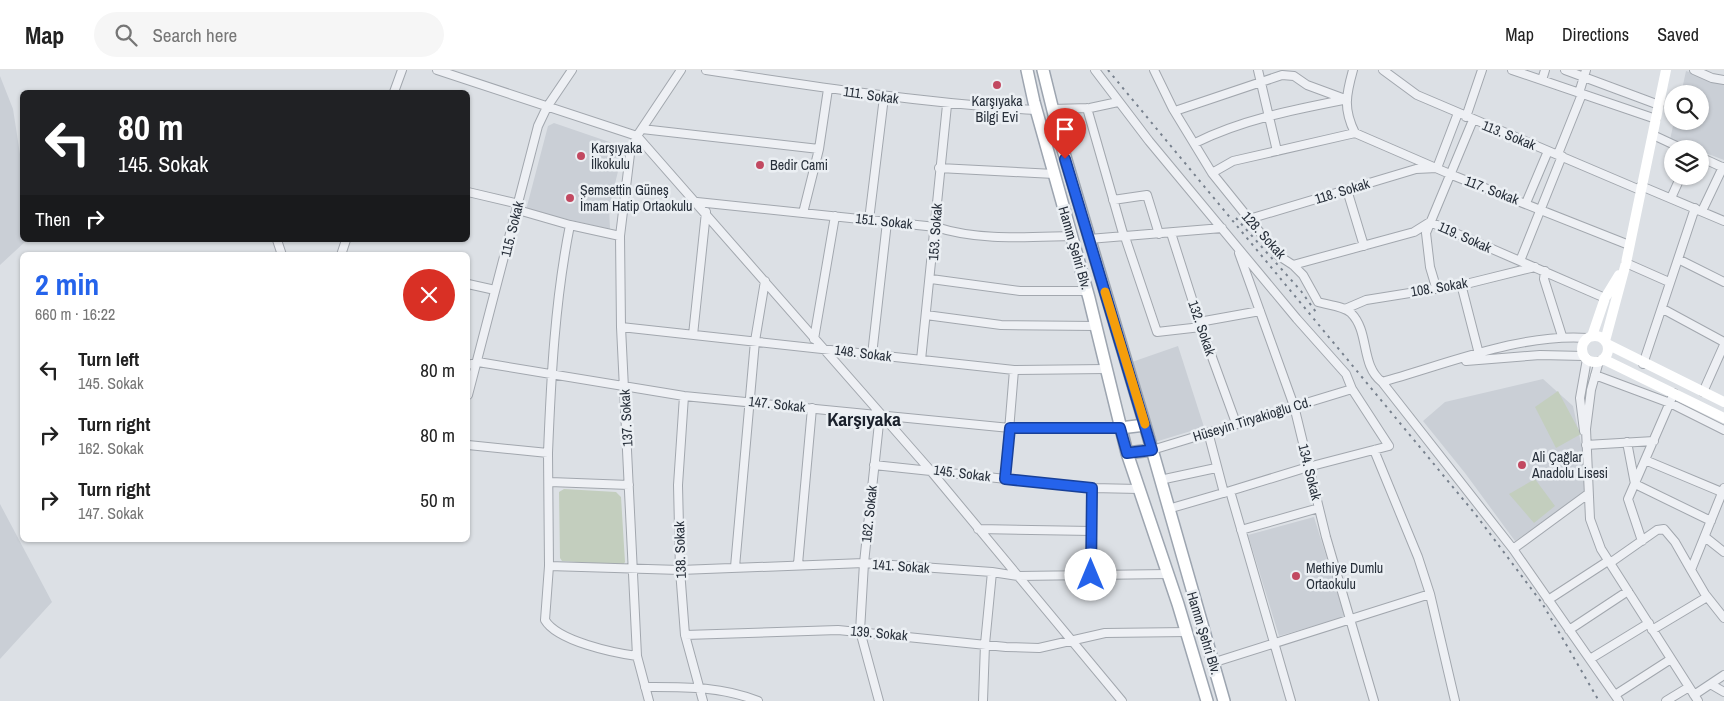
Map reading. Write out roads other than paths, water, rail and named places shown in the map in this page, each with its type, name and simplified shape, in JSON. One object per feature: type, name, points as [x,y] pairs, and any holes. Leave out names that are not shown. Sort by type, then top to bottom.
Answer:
[{"type":"main road","name":"Hamm Şehri Blv.","points":[[1027,70],[1036,110],[1087,291],[1127,453],[1168,574],[1207,701]]},
{"type":"main road","name":"Hamm Şehri Blv.","points":[[1043,70],[1089,240],[1145,425],[1224,701]]},
{"type":"main road","points":[[1120,428],[1145,425]]},
{"type":"main road","points":[[1127,453],[1152,450]]},
{"type":"street","points":[[395,90],[402,70]]},
{"type":"street","points":[[438,70],[637,136],[706,212],[814,339],[930,470],[1122,701]]},
{"type":"street","name":"115. Sokak","points":[[471,364],[495,290],[536,134],[547,107],[572,70]]},
{"type":"street","name":"137. Sokak","points":[[649,701],[637,656],[621,327],[620,236],[630,154],[637,136],[681,70]]},
{"type":"street","name":"111. Sokak","points":[[706,70],[947,105],[1036,110]]},
{"type":"street","points":[[1094,70],[1222,228],[1343,370],[1352,389],[1389,446],[1308,467],[1168,509]]},
{"type":"street","name":"128. Sokak","points":[[1154,70],[1174,111],[1212,173],[1279,256],[1293,264],[1303,275],[1318,302],[1345,309]]},
{"type":"street","points":[[1258,70],[1267,117],[1277,151]]},
{"type":"street","points":[[1212,173],[1233,162],[1355,133],[1349,121],[1345,99],[1353,70]]},
{"type":"street","name":"113. Sokak","points":[[1383,70],[1417,95],[1470,119],[1641,188],[1699,209],[1724,221]]},
{"type":"street","points":[[1436,287],[1426,242],[1426,233],[1452,175],[1470,119],[1482,70]]},
{"type":"street","points":[[1512,70],[1656,119]]},
{"type":"street","points":[[1542,80],[1546,70]]},
{"type":"street","points":[[1565,70],[1585,74],[1659,105]]},
{"type":"street","points":[[1666,70],[1630,245],[1606,342],[1607,352],[1601,360],[1591,390],[1586,441],[1590,519],[1601,549],[1696,698],[1724,675]]},
{"type":"street","points":[[1694,70],[1712,78],[1724,80]]},
{"type":"street","points":[[1174,111],[1282,74],[1294,76],[1314,89],[1345,99]]},
{"type":"street","points":[[1520,260],[1560,155],[1581,93],[1585,74]]},
{"type":"street","points":[[803,213],[819,149],[828,89]]},
{"type":"street","points":[[869,220],[884,97]]},
{"type":"street","points":[[1195,143],[1222,129],[1345,99]]},
{"type":"street","points":[[1052,109],[1087,108],[1118,102]]},
{"type":"street","name":"153. Sokak","points":[[921,360],[931,279],[947,105]]},
{"type":"street","points":[[1087,108],[1113,200],[1157,332],[1200,325],[1260,311]]},
{"type":"street","points":[[1437,168],[1458,113]]},
{"type":"street","points":[[642,129],[819,149]]},
{"type":"street","name":"117. Sokak","points":[[1355,133],[1452,175],[1630,245]]},
{"type":"street","points":[[1653,135],[1664,140]]},
{"type":"street","points":[[1526,203],[1548,150]]},
{"type":"street","points":[[1643,364],[1663,309],[1669,282],[1680,260],[1699,209],[1724,168],[1709,161]]},
{"type":"street","points":[[940,168],[1054,174]]},
{"type":"street","name":"118. Sokak","points":[[1249,219],[1416,169],[1437,168]]},
{"type":"street","points":[[1671,198],[1677,185]]},
{"type":"street","points":[[1347,190],[1364,246]]},
{"type":"street","points":[[470,193],[570,225],[620,236]]},
{"type":"street","points":[[1113,200],[1146,195],[1159,234]]},
{"type":"street","name":"151. Sokak","points":[[697,202],[936,227],[957,234],[1029,237],[1072,236]]},
{"type":"street","points":[[693,335],[706,212]]},
{"type":"street","points":[[814,339],[835,216]]},
{"type":"street","points":[[872,355],[887,222]]},
{"type":"street","name":"119. Sokak","points":[[1293,264],[1414,232],[1430,222],[1605,298]]},
{"type":"street","points":[[570,225],[563,260],[551,376],[548,453],[550,482],[549,566],[545,620],[549,627],[571,639],[623,654],[637,656]]},
{"type":"street","points":[[1089,240],[1222,228]]},
{"type":"street","name":"132. Sokak","points":[[1171,233],[1200,325],[1236,423]]},
{"type":"street","name":"134. Sokak","points":[[1237,246],[1294,406],[1319,508],[1374,701]]},
{"type":"street","points":[[1680,260],[1724,282]]},
{"type":"street","points":[[1626,263],[1669,282]]},
{"type":"street","points":[[1586,441],[1581,420],[1580,398],[1585,358],[1582,348],[1590,337],[1605,298],[1626,263]]},
{"type":"street","name":"108. Sokak","points":[[1345,309],[1366,300],[1461,284],[1535,267]]},
{"type":"street","points":[[1545,272],[1544,280],[1562,336]]},
{"type":"street","points":[[931,279],[1020,291],[1087,291]]},
{"type":"street","points":[[735,567],[755,341],[765,281]]},
{"type":"street","points":[[470,284],[495,290]]},
{"type":"street","points":[[1461,284],[1479,354]]},
{"type":"street","points":[[1345,309],[1351,313],[1357,323],[1368,363],[1374,376],[1382,382],[1513,549],[1617,698],[1671,659]]},
{"type":"street","points":[[1663,309],[1724,343],[1703,392]]},
{"type":"street","points":[[926,315],[1001,325],[1096,326]]},
{"type":"street","name":"148. Sokak","points":[[621,327],[1014,370],[1106,369]]},
{"type":"street","points":[[1382,382],[1527,342],[1562,336],[1599,337],[1643,364],[1724,402]]},
{"type":"street","points":[[1454,362],[1492,361],[1540,355],[1601,360],[1672,398],[1724,430]]},
{"type":"street","name":"147. Sokak","points":[[471,364],[684,396],[1010,428],[1120,428]]},
{"type":"street","points":[[1005,479],[1014,370]]},
{"type":"street","points":[[1595,375],[1672,398],[1724,418]]},
{"type":"street","name":"Hüseyin Tiryakioğlu Cd.","points":[[1152,450],[1352,389]]},
{"type":"street","name":"138. Sokak","points":[[684,396],[678,485],[680,570],[685,635],[703,701]]},
{"type":"street","points":[[1642,541],[1628,498],[1672,398]]},
{"type":"street","points":[[798,564],[812,408]]},
{"type":"street","name":"162. Sokak","points":[[879,701],[860,631],[864,563],[880,414]]},
{"type":"street","points":[[1208,432],[1216,468],[1241,530],[1291,701]]},
{"type":"street","points":[[1586,441],[1654,441]]},
{"type":"street","points":[[1627,442],[1635,484]]},
{"type":"street","points":[[470,445],[548,453]]},
{"type":"street","points":[[1374,450],[1418,557],[1430,594],[1455,701]]},
{"type":"street","points":[[1646,460],[1723,491],[1691,570]]},
{"type":"street","name":"145. Sokak","points":[[874,465],[1092,488],[1139,489]]},
{"type":"street","points":[[1160,480],[1216,468]]},
{"type":"street","points":[[550,482],[629,486]]},
{"type":"street","points":[[1635,484],[1711,522]]},
{"type":"street","points":[[1091,575],[1092,488]]},
{"type":"street","points":[[1513,549],[1588,494]]},
{"type":"street","points":[[1241,530],[1319,508]]},
{"type":"street","points":[[978,529],[1092,530]]},
{"type":"street","points":[[1548,600],[1657,530],[1664,529],[1708,597],[1724,618]]},
{"type":"street","points":[[1705,537],[1724,552]]},
{"type":"street","name":"141. Sokak","points":[[549,566],[680,570],[798,564],[864,563],[992,572],[1018,576],[1168,574]]},
{"type":"street","points":[[983,701],[985,644],[992,572]]},
{"type":"street","points":[[1569,630],[1628,591]]},
{"type":"street","points":[[1212,662],[1352,620],[1430,594]]},
{"type":"street","points":[[1590,659],[1708,597]]},
{"type":"street","name":"139. Sokak","points":[[685,635],[838,630],[1039,648],[1059,645],[1072,640],[1105,633],[1186,632]]},
{"type":"street","points":[[1712,685],[1724,692]]},
{"type":"street","points":[[645,687],[700,686],[742,694],[758,701]]},
{"type":"street","points":[[1666,701],[1689,687]]},
{"type":"railway","points":[[1108,70],[1476,515],[1542,603],[1599,701]]},
{"type":"railway","points":[[1236,218],[1301,291],[1318,315]]},
{"type":"place","name":"Karşıyaka Bilgi Evi","points":[[997,85]]},
{"type":"place","name":"Karşıyaka İlkokulu","points":[[581,156]]},
{"type":"place","name":"Bedir Cami","points":[[760,165]]},
{"type":"place","name":"Şemsettin Güneş İmam Hatip Ortaokulu","points":[[570,198]]},
{"type":"place","name":"Ali Çağlar Anadolu Lisesi","points":[[1522,465]]},
{"type":"place","name":"Methiye Dumlu Ortaokulu","points":[[1296,576]]},
{"type":"district","name":"Karşıyaka","points":[[864,419]]}]
